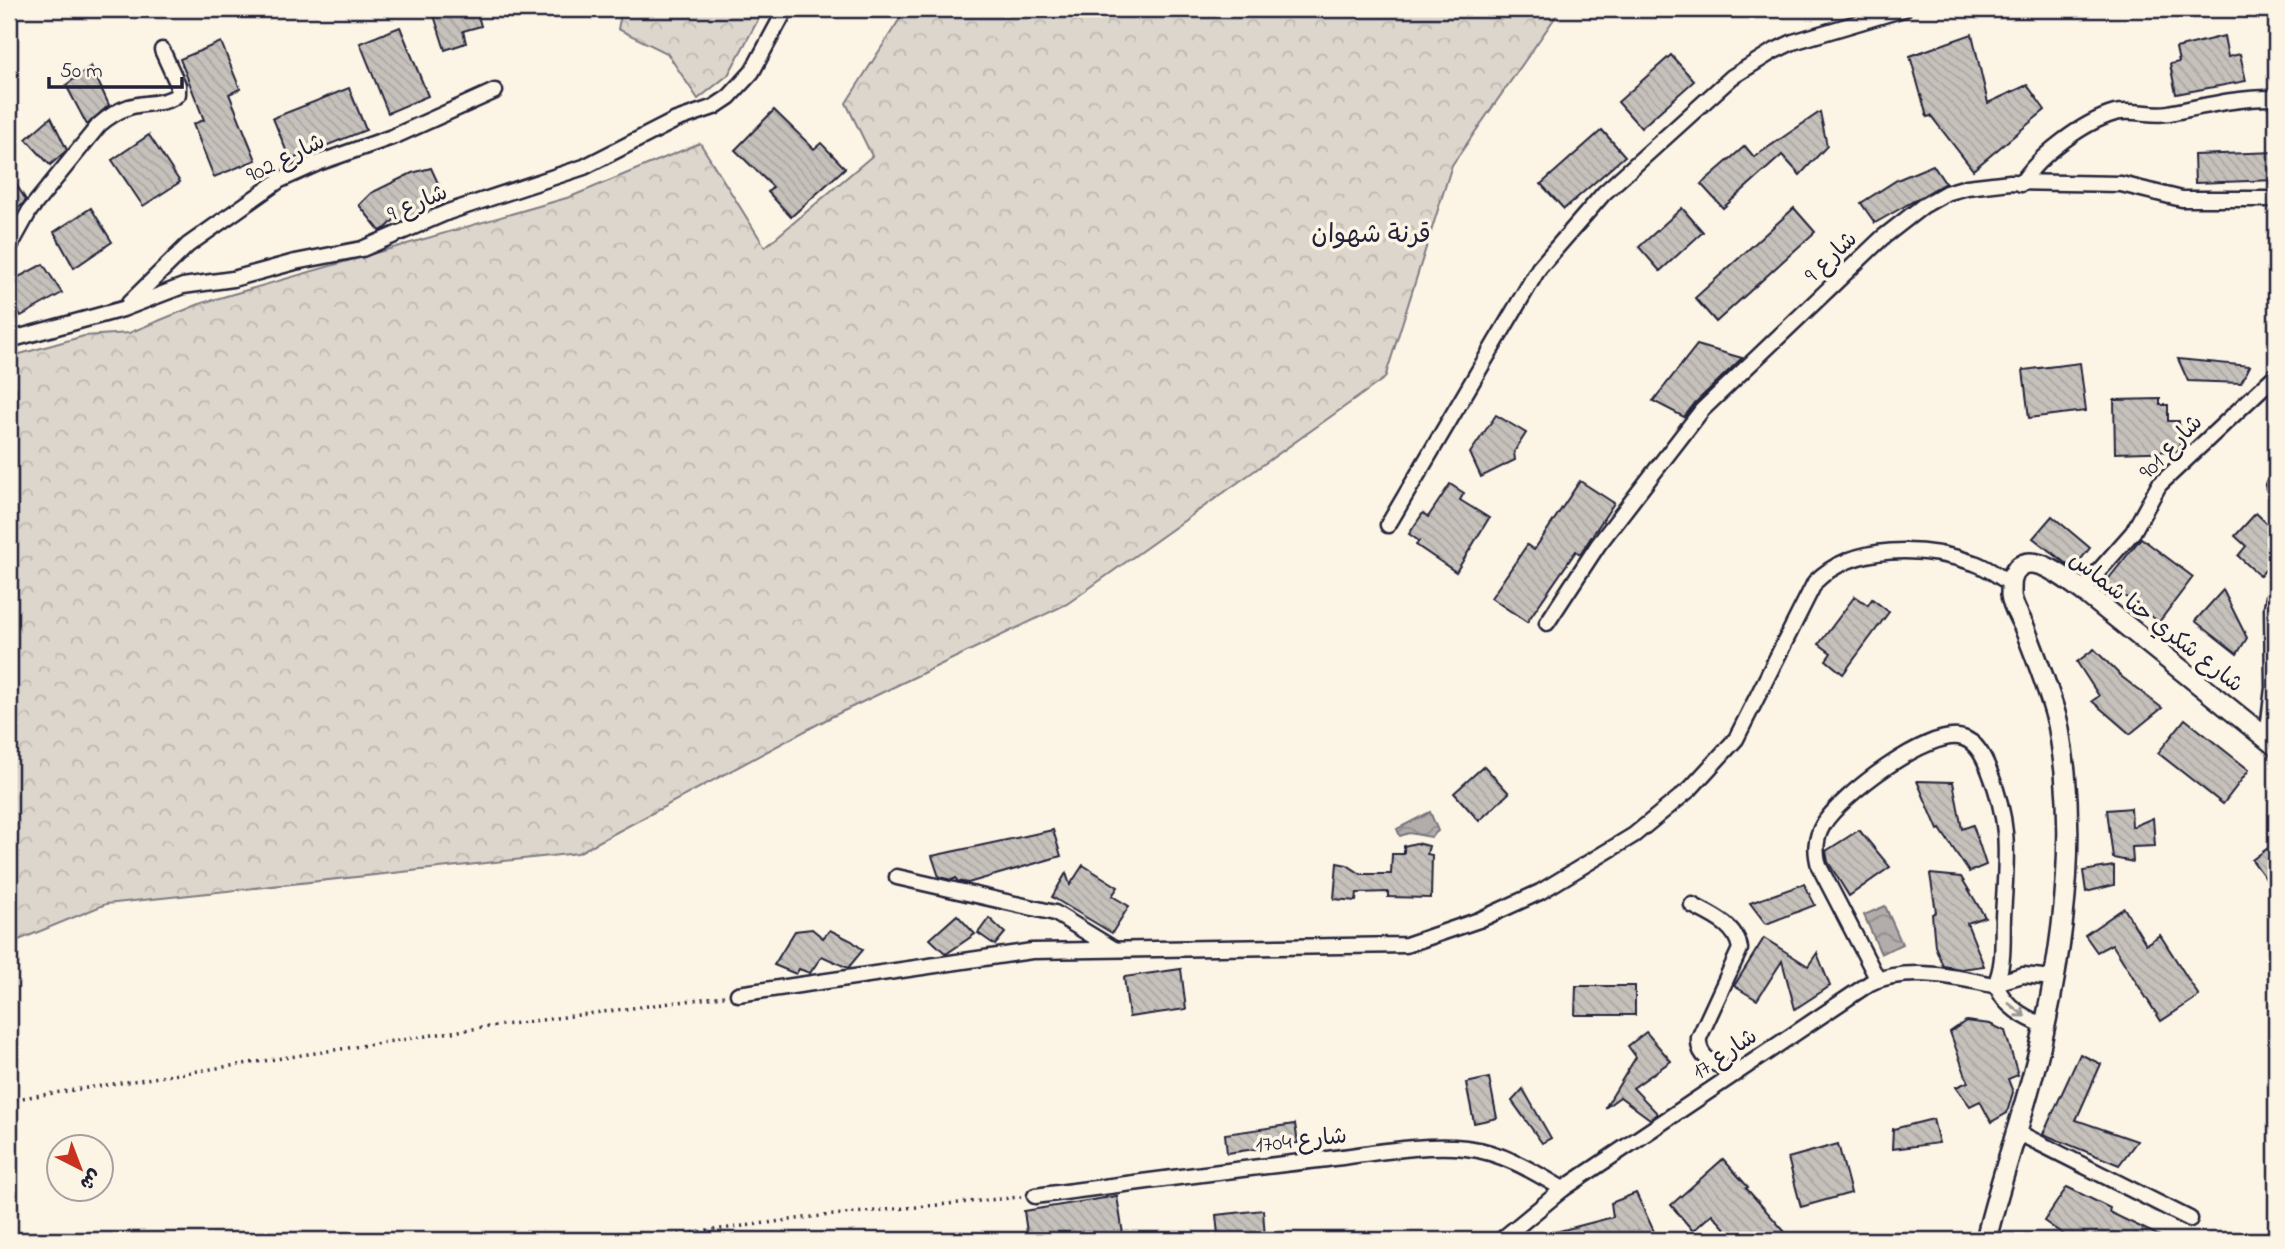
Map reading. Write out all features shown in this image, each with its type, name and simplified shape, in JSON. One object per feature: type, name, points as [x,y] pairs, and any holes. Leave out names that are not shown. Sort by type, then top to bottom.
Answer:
[{"type":"street","name":"شارع 9","points":[[9,340],[123,309],[183,286],[233,279],[295,262],[362,249],[448,212],[584,167],[676,120],[714,107],[729,97],[752,72],[786,9]]},
{"type":"street","points":[[1388,525],[1539,268],[1605,193],[1732,77],[1772,52],[1793,42],[1904,9]]},
{"type":"street","points":[[9,248],[30,210],[99,125],[130,106],[171,100],[178,94],[178,85],[162,50]]},
{"type":"street","name":"شارع 902","points":[[123,309],[188,246],[280,180],[318,163],[416,128],[495,91]]},
{"type":"street","points":[[2021,184],[2030,169],[2061,142],[2116,113],[2160,114],[2231,100],[2276,98]]},
{"type":"street","name":"شارع 9","points":[[1547,623],[1598,545],[1702,410],[1882,238],[1906,218],[1946,193],[2010,182],[2121,184],[2182,199],[2276,199]]},
{"type":"street","name":"شارع 901","points":[[2082,590],[2133,532],[2159,485],[2276,374]]},
{"type":"street","points":[[738,995],[1032,951],[1406,945],[1479,920],[1540,892],[1634,835],[1690,789],[1736,739],[1815,582],[1828,569],[1860,556],[1905,552],[1940,554],[1977,564],[2012,584],[2011,596],[2058,725],[2065,771],[2066,877],[2045,1026],[1998,1188],[1986,1240]]},
{"type":"street","name":"شارع شكري حنا شماس","points":[[2012,584],[2012,579],[2020,567],[2033,563],[2051,569],[2082,590],[2272,742]]},
{"type":"street","points":[[2272,742],[2272,607],[2276,587]]},
{"type":"street","points":[[1878,980],[1819,866],[1815,852],[1816,840],[1823,826],[1840,805],[1895,761],[1911,751],[1959,736],[1975,746],[1986,763],[2002,806],[2007,832],[2003,945],[1996,985],[2014,1010],[2045,1026]]},
{"type":"street","points":[[897,877],[1055,913],[1115,949]]},
{"type":"street","points":[[1692,905],[1726,924],[1738,939],[1740,949],[1699,1038],[1698,1047],[1701,1054],[1710,1061],[1735,1072]]},
{"type":"street","name":"شارع 17","points":[[1501,1240],[1563,1189],[1735,1072],[1878,980],[1913,974],[1996,985]]},
{"type":"street","points":[[1996,985],[2023,975],[2053,978]]},
{"type":"street","points":[[2015,1131],[2190,1219]]},
{"type":"street","name":"شارع 1704","points":[[1035,1196],[1340,1158],[1423,1149],[1465,1148],[1500,1156],[1563,1189]]},
{"type":"path","points":[[9,1100],[465,1030],[738,995]]},
{"type":"path","points":[[637,1240],[812,1217],[1035,1196]]},
{"type":"green space","points":[[622,9],[764,9],[728,75],[698,99],[667,53],[618,29]]},
{"type":"green space","points":[[906,9],[1561,9],[1452,165],[1385,378],[1067,604],[831,717],[578,853],[106,904],[9,944],[9,415],[17,409],[17,391],[9,369],[9,357],[84,336],[129,333],[202,303],[570,197],[700,143],[765,247],[872,156],[846,103]]},
{"type":"water","points":[[1430,812],[1438,831],[1431,837],[1409,833],[1400,836],[1397,829]]},
{"type":"water","points":[[1885,906],[1902,944],[1881,954],[1864,915]]},
{"type":"building","points":[[432,9],[476,9],[481,26],[463,31],[466,43],[445,50]]},
{"type":"building","points":[[400,27],[428,96],[388,113],[360,43]]},
{"type":"building","points":[[1972,34],[1988,103],[2027,85],[2045,110],[1973,170],[1931,116],[1927,117],[1910,56]]},
{"type":"building","points":[[2224,36],[2228,57],[2240,54],[2246,81],[2176,94],[2170,64],[2179,62],[2176,48]]},
{"type":"building","points":[[221,42],[240,89],[229,94],[256,160],[214,177],[193,124],[204,120],[180,59]]},
{"type":"building","points":[[1671,55],[1694,81],[1641,128],[1618,102]]},
{"type":"building","points":[[91,66],[109,105],[87,125],[66,85]]},
{"type":"building","points":[[349,88],[366,130],[290,160],[273,118]]},
{"type":"building","points":[[774,110],[814,149],[821,143],[845,168],[791,217],[768,192],[773,187],[735,150]]},
{"type":"building","points":[[1820,112],[1827,146],[1800,175],[1782,155],[1723,208],[1701,184],[1745,146],[1754,157]]},
{"type":"building","points":[[51,117],[67,150],[50,165],[26,139]]},
{"type":"building","points":[[1602,130],[1625,156],[1564,209],[1541,184]]},
{"type":"building","points":[[149,135],[180,182],[143,206],[112,160]]},
{"type":"building","points":[[2276,152],[2276,180],[2195,183],[2194,155]]},
{"type":"building","points":[[1933,165],[1945,183],[1875,223],[1861,203],[1897,180]]},
{"type":"building","points":[[431,168],[443,194],[418,212],[419,214],[401,222],[398,216],[380,231],[359,205],[371,193],[412,173]]},
{"type":"building","points":[[9,173],[26,200],[9,213]]},
{"type":"building","points":[[91,208],[112,242],[74,268],[54,232]]},
{"type":"building","points":[[1682,208],[1703,232],[1660,271],[1639,247]]},
{"type":"building","points":[[1794,208],[1815,232],[1716,322],[1695,298]]},
{"type":"building","points":[[43,264],[62,293],[21,316],[9,296],[9,282]]},
{"type":"building","points":[[1697,345],[1742,358],[1684,417],[1653,401]]},
{"type":"building","points":[[2178,359],[2250,366],[2241,383],[2188,381]]},
{"type":"building","points":[[2080,363],[2086,411],[2029,418],[2023,370]]},
{"type":"building","points":[[2160,399],[2160,405],[2168,405],[2168,421],[2179,421],[2180,451],[2115,453],[2114,400]]},
{"type":"building","points":[[1496,415],[1526,433],[1514,452],[1515,460],[1481,477],[1470,453]]},
{"type":"building","points":[[1580,481],[1614,503],[1580,554],[1576,551],[1527,622],[1491,598],[1527,545],[1534,550]]},
{"type":"building","points":[[1450,484],[1464,493],[1460,500],[1489,518],[1456,572],[1416,545],[1419,541],[1409,534],[1423,513],[1428,517]]},
{"type":"building","points":[[2256,513],[2276,532],[2276,558],[2260,576],[2238,556],[2246,546],[2235,536]]},
{"type":"building","points":[[2052,516],[2090,548],[2073,569],[2033,538]]},
{"type":"building","points":[[2141,538],[2193,577],[2159,622],[2106,582]]},
{"type":"building","points":[[2223,590],[2247,638],[2237,654],[2195,621]]},
{"type":"building","points":[[1855,596],[1868,605],[1872,599],[1889,612],[1843,674],[1826,660],[1831,653],[1819,644]]},
{"type":"building","points":[[2094,649],[2122,677],[2162,708],[2130,734],[2092,701],[2099,696],[2077,662]]},
{"type":"building","points":[[2185,719],[2249,770],[2223,804],[2158,753]]},
{"type":"building","points":[[1484,766],[1509,793],[1479,821],[1454,793]]},
{"type":"building","points":[[1917,781],[1953,782],[1962,829],[1973,825],[1986,865],[1969,872],[1940,829],[1938,830]]},
{"type":"building","points":[[2131,808],[2132,827],[2153,818],[2155,846],[2132,847],[2133,862],[2113,858],[2107,810]]},
{"type":"building","points":[[1053,830],[1061,856],[968,883],[957,881],[956,878],[952,880],[939,877],[932,856]]},
{"type":"building","points":[[1859,830],[1890,867],[1849,896],[1828,862],[1826,851]]},
{"type":"building","points":[[2276,842],[2276,892],[2252,860]]},
{"type":"building","points":[[1416,843],[1429,846],[1427,854],[1432,855],[1431,898],[1388,897],[1388,892],[1357,893],[1356,901],[1334,899],[1337,863],[1347,865],[1361,874],[1391,874],[1392,854],[1404,854],[1404,846]]},
{"type":"building","points":[[1083,865],[1118,887],[1112,896],[1129,906],[1112,933],[1052,897],[1066,873],[1070,885]]},
{"type":"building","points":[[2114,866],[2114,885],[2086,892],[2083,871]]},
{"type":"building","points":[[1930,874],[1961,877],[1985,917],[1967,923],[1984,966],[1961,969],[1943,966],[1935,946],[1932,914],[1936,912]]},
{"type":"building","points":[[1804,884],[1815,905],[1766,924],[1750,903]]},
{"type":"building","points":[[2124,908],[2146,944],[2160,935],[2199,996],[2161,1021],[2112,944],[2097,952],[2085,935]]},
{"type":"building","points":[[957,915],[975,934],[946,954],[930,939]]},
{"type":"building","points":[[989,918],[1005,933],[995,945],[978,933]]},
{"type":"building","points":[[812,929],[823,938],[830,930],[863,950],[848,968],[822,956],[810,973],[799,969],[796,974],[774,965],[795,931]]},
{"type":"building","points":[[1764,938],[1808,966],[1817,953],[1830,986],[1795,1009],[1782,961],[1757,1000],[1734,986]]},
{"type":"building","points":[[1181,969],[1186,1009],[1129,1017],[1124,977]]},
{"type":"building","points":[[1576,986],[1635,986],[1635,1015],[1575,1015]]},
{"type":"building","points":[[1966,1021],[1990,1024],[2005,1031],[2018,1075],[2008,1079],[2013,1092],[2007,1113],[1991,1122],[1980,1101],[1970,1106],[1956,1087],[1968,1082],[1950,1032]]},
{"type":"building","points":[[1646,1032],[1671,1061],[1633,1088],[1658,1114],[1650,1119],[1620,1097],[1605,1108],[1636,1057],[1628,1046]]},
{"type":"building","points":[[2080,1054],[2101,1064],[2076,1120],[2137,1141],[2119,1165],[2043,1134]]},
{"type":"building","points":[[1489,1078],[1497,1118],[1474,1123],[1466,1083]]},
{"type":"building","points":[[1523,1089],[1551,1138],[1542,1143],[1512,1101]]},
{"type":"building","points":[[1933,1119],[1939,1143],[1892,1149],[1893,1129]]},
{"type":"building","points":[[1295,1124],[1298,1143],[1227,1153],[1225,1134]]},
{"type":"building","points":[[1838,1144],[1851,1193],[1801,1207],[1788,1158]]},
{"type":"building","points":[[1723,1159],[1792,1240],[1735,1240],[1712,1214],[1693,1231],[1671,1205]]},
{"type":"building","points":[[2067,1187],[2110,1208],[2109,1212],[2168,1240],[2071,1240],[2044,1221]]},
{"type":"building","points":[[1636,1193],[1658,1240],[1544,1240],[1544,1235],[1613,1217],[1611,1203]]},
{"type":"building","points":[[1117,1196],[1123,1234],[1082,1240],[1028,1240],[1024,1211]]},
{"type":"building","points":[[1263,1210],[1265,1238],[1229,1240],[1228,1234],[1218,1235],[1216,1215]]},
{"type":"district","name":"قرنة شهوان","points":[[1371,233]]}]
